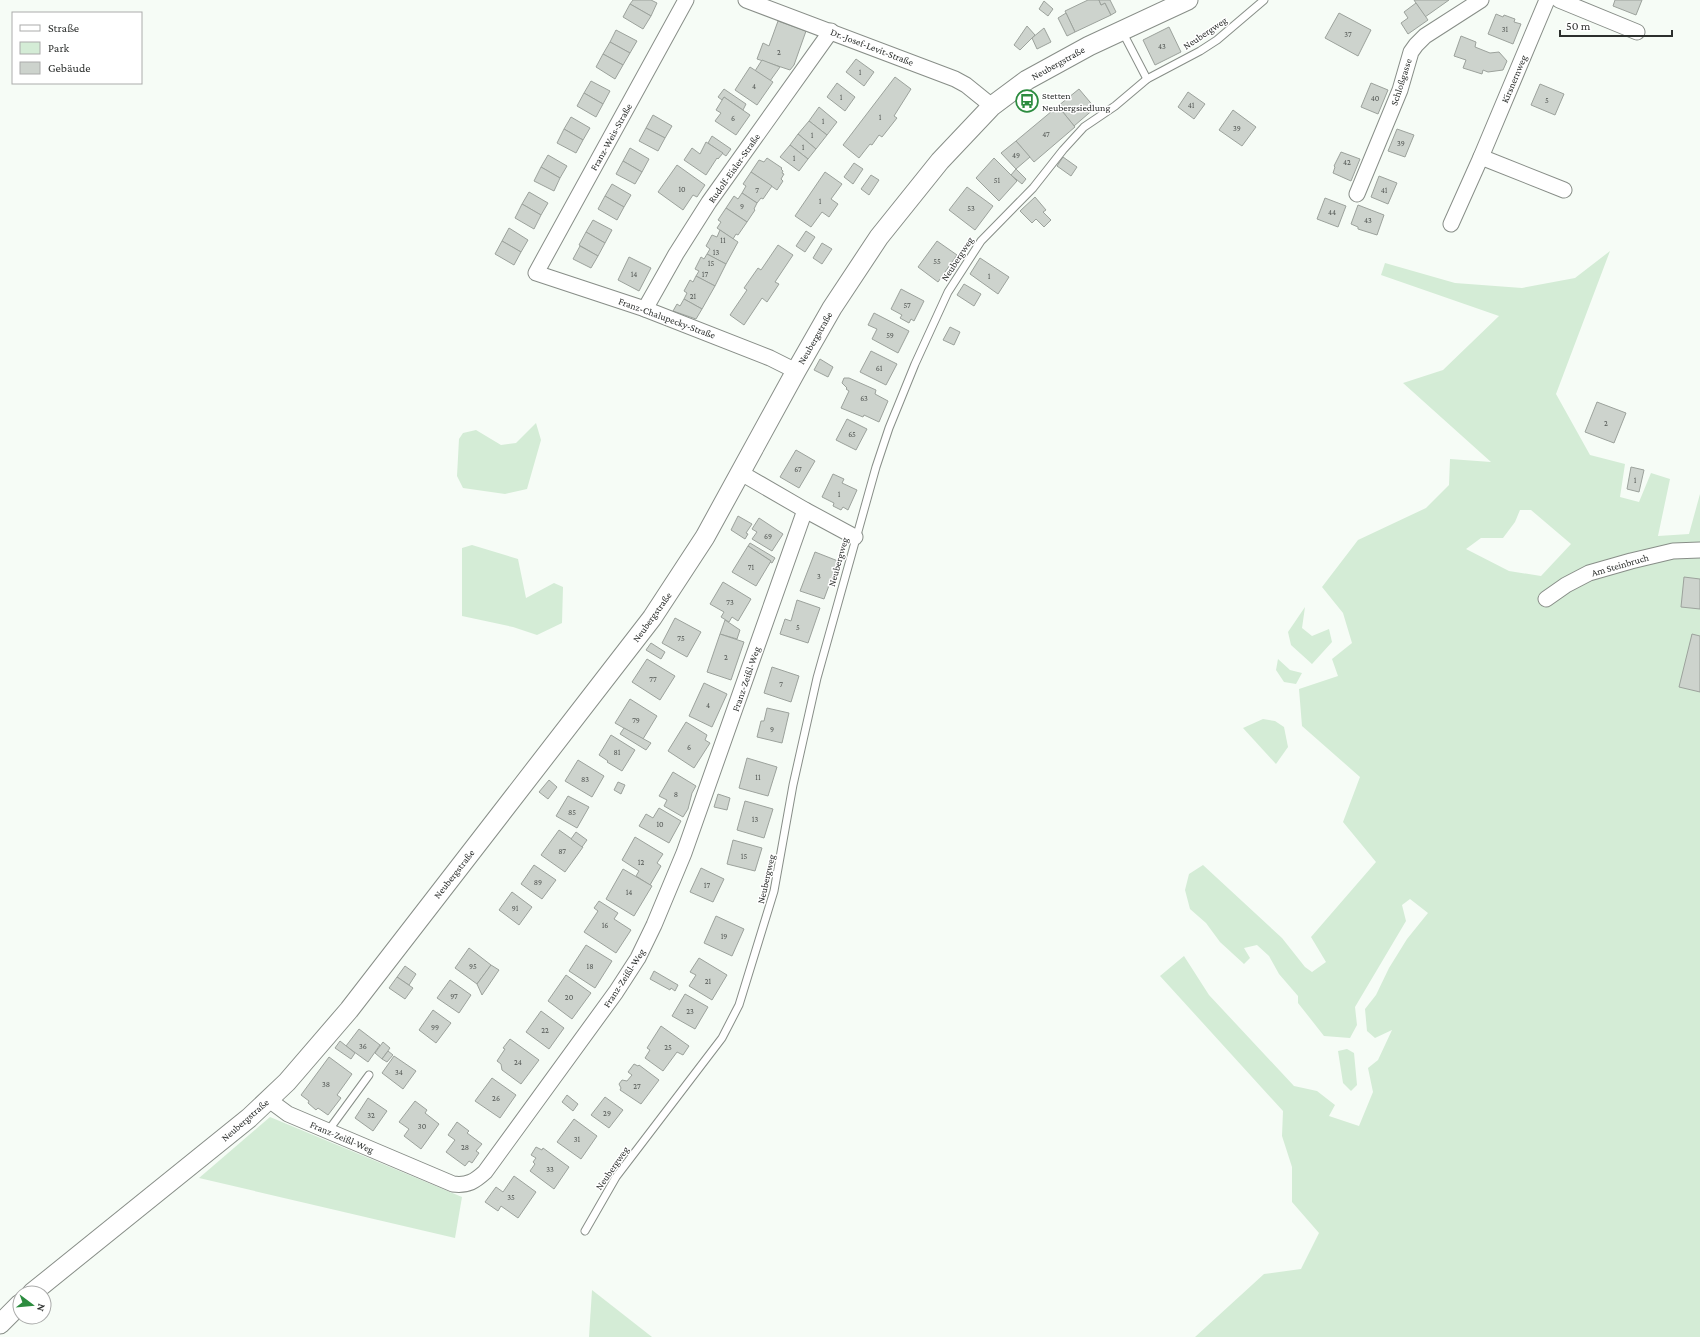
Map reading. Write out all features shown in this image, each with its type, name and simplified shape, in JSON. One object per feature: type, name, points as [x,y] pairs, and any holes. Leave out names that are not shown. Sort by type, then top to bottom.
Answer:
[{"type":"street","name":"Franz-Weis-Straße","points":[[536,273],[686,0]]},
{"type":"street","name":"Dr.-Josef-Levit-Straße","points":[[746,0],[955,79],[966,85],[992,106]]},
{"type":"street","name":"Neubergstraße","points":[[42,1285],[218,1144],[269,1100],[301,1066],[349,1010],[632,645],[669,593],[706,538],[796,371],[850,280],[892,220],[940,161],[992,106],[1037,74],[1121,30],[1188,0]]},
{"type":"street","name":"Schloßgasse","points":[[1357,194],[1400,90],[1411,52],[1425,36],[1481,0]]},
{"type":"street","name":"Kirsnernweg","points":[[1451,224],[1481,157],[1546,0]]},
{"type":"street","points":[[1559,0],[1637,32]]},
{"type":"street","name":"Rudolf-Eisler-Straße","points":[[645,309],[676,254],[709,202],[831,31]]},
{"type":"street","points":[[1481,157],[1564,190]]},
{"type":"street","name":"Franz-Chalupecky-Straße","points":[[536,273],[645,309],[770,358],[796,371]]},
{"type":"street","points":[[741,473],[805,510],[856,537]]},
{"type":"street","name":"Franz-Zeißl-Weg","points":[[269,1100],[288,1114],[453,1184],[469,1184],[477,1180],[485,1172],[616,992],[638,958],[654,925],[684,853],[805,510]]},
{"type":"street","name":"Am Steinbruch","points":[[1546,599],[1566,585],[1589,573],[1673,551],[1700,550]]},
{"type":"street","points":[[0,1324],[12,1312]]},
{"type":"lane","name":"Neubergweg","points":[[585,1231],[610,1187],[722,1038],[739,1006],[774,891],[793,785],[813,693],[879,454],[931,327],[952,284],[981,241],[1038,183],[1079,132],[1089,123],[1115,106],[1148,78],[1212,44],[1264,0]]},
{"type":"lane","points":[[1121,30],[1148,78]]},
{"type":"lane","points":[[328,1131],[369,1075]]},
{"type":"green space","points":[[1610,251],[1556,394],[1590,455],[1625,464],[1620,497],[1639,502],[1651,473],[1670,479],[1658,536],[1689,534],[1700,494],[1700,1337],[1195,1337],[1264,1274],[1301,1269],[1319,1233],[1292,1202],[1292,1167],[1282,1136],[1283,1111],[1160,976],[1184,956],[1209,995],[1294,1086],[1317,1091],[1335,1105],[1329,1116],[1359,1126],[1373,1092],[1368,1068],[1378,1060],[1392,1030],[1375,1038],[1367,1031],[1365,1009],[1376,995],[1389,968],[1407,939],[1428,913],[1410,899],[1402,905],[1406,921],[1355,1007],[1357,1025],[1350,1038],[1324,1036],[1298,1003],[1298,996],[1279,974],[1269,956],[1257,945],[1244,948],[1250,958],[1244,964],[1220,942],[1206,923],[1190,909],[1185,890],[1189,874],[1203,865],[1282,938],[1305,967],[1312,972],[1326,962],[1311,937],[1376,862],[1343,822],[1360,777],[1302,726],[1299,689],[1338,676],[1332,659],[1352,643],[1343,613],[1322,587],[1358,540],[1426,508],[1449,485],[1450,459],[1491,462],[1403,383],[1443,370],[1499,316],[1381,275],[1385,263],[1455,283],[1522,288],[1575,278]],"holes":[[[1520,510],[1531,510],[1571,544],[1541,576],[1509,571],[1466,549],[1481,538],[1503,538],[1515,522]]]},
{"type":"green space","points":[[536,423],[541,440],[527,489],[505,494],[463,488],[457,476],[459,439],[463,433],[476,430],[501,445],[516,443]]},
{"type":"green space","points":[[472,545],[518,559],[526,598],[554,583],[563,587],[562,623],[537,635],[513,627],[462,616],[462,548]]},
{"type":"green space","points":[[1305,607],[1302,628],[1312,636],[1329,629],[1332,642],[1312,664],[1291,645],[1288,632]]},
{"type":"green space","points":[[1278,659],[1290,670],[1302,673],[1296,684],[1284,682],[1276,670]]},
{"type":"green space","points":[[1263,719],[1275,721],[1284,727],[1288,747],[1276,764],[1243,728]]},
{"type":"green space","points":[[1347,1049],[1354,1053],[1357,1085],[1351,1091],[1343,1083],[1338,1051]]},
{"type":"green space","points":[[270,1117],[462,1197],[455,1238],[199,1178]]},
{"type":"green space","points":[[592,1290],[652,1337],[589,1337]]},
{"type":"building","points":[[633,0],[651,0],[657,3],[651,16],[630,4]]},
{"type":"building","points":[[1088,0],[1099,0],[1101,5],[1105,3],[1111,15],[1075,32],[1065,11]]},
{"type":"building","points":[[1099,0],[1110,0],[1116,12],[1111,15],[1105,3],[1101,5]]},
{"type":"building","points":[[1414,0],[1449,0],[1425,17]]},
{"type":"building","points":[[1615,0],[1642,0],[1636,15],[1613,6]]},
{"type":"building","points":[[1044,1],[1053,9],[1048,16],[1039,9]]},
{"type":"building","points":[[1416,3],[1428,20],[1408,34],[1401,23],[1408,18],[1404,12]]},
{"type":"building","points":[[630,4],[651,16],[643,29],[623,17]]},
{"type":"building","points":[[1066,13],[1075,32],[1067,36],[1058,18]]},
{"type":"building","points":[[1339,13],[1371,30],[1358,56],[1325,38]]},
{"type":"building","points":[[1496,14],[1515,19],[1514,22],[1521,24],[1513,44],[1488,34]]},
{"type":"building","points":[[778,21],[806,31],[794,65],[790,70],[757,59],[763,43],[769,46]]},
{"type":"building","points":[[1027,26],[1035,35],[1020,50],[1014,45]]},
{"type":"building","points":[[1169,27],[1181,52],[1155,65],[1143,40]]},
{"type":"building","points":[[1044,28],[1051,42],[1037,49],[1032,38]]},
{"type":"building","points":[[616,30],[637,41],[630,53],[610,42]]},
{"type":"building","points":[[1461,36],[1476,42],[1475,47],[1490,53],[1499,52],[1507,61],[1503,70],[1488,72],[1483,70],[1482,74],[1463,68],[1466,60],[1454,56]]},
{"type":"building","points":[[610,42],[630,53],[623,65],[603,54]]},
{"type":"building","points":[[603,54],[623,65],[615,79],[596,67]]},
{"type":"building","points":[[856,59],[874,72],[864,86],[846,72]]},
{"type":"building","points":[[762,60],[780,67],[770,81],[755,71]]},
{"type":"building","points":[[750,67],[773,82],[757,105],[735,90]]},
{"type":"building","points":[[895,77],[911,89],[894,116],[897,118],[882,137],[879,135],[872,145],[870,144],[859,158],[843,145]]},
{"type":"building","points":[[591,81],[610,91],[603,104],[584,93]]},
{"type":"building","points":[[837,83],[855,97],[845,111],[827,97]]},
{"type":"building","points":[[1371,83],[1388,90],[1378,114],[1361,107]]},
{"type":"building","points":[[1540,84],[1564,94],[1555,115],[1531,105]]},
{"type":"building","points":[[724,89],[746,104],[743,110],[724,97],[722,100],[718,97]]},
{"type":"building","points":[[1079,89],[1095,108],[1074,126],[1058,106]]},
{"type":"building","points":[[1188,92],[1205,104],[1194,119],[1178,107]]},
{"type":"building","points":[[584,93],[603,104],[596,117],[577,106]]},
{"type":"building","points":[[724,97],[750,115],[736,135],[715,121],[721,113],[716,110]]},
{"type":"building","points":[[1058,106],[1075,127],[1034,162],[1016,141]]},
{"type":"building","points":[[819,107],[837,122],[827,135],[809,121]]},
{"type":"building","points":[[1233,110],[1256,127],[1242,146],[1219,130]]},
{"type":"building","points":[[653,115],[672,126],[665,138],[646,128]]},
{"type":"building","points":[[571,117],[590,128],[583,140],[564,129]]},
{"type":"building","points":[[809,121],[827,135],[816,149],[798,134]]},
{"type":"building","points":[[646,128],[665,138],[658,151],[639,141]]},
{"type":"building","points":[[564,129],[583,140],[576,153],[557,143]]},
{"type":"building","points":[[1397,129],[1414,135],[1405,157],[1388,151]]},
{"type":"building","points":[[798,134],[816,149],[808,159],[790,145]]},
{"type":"building","points":[[712,136],[731,149],[726,156],[708,143]]},
{"type":"building","points":[[1016,141],[1030,157],[1016,169],[1001,153]]},
{"type":"building","points":[[706,142],[723,153],[718,159],[717,158],[706,175],[684,160],[692,148],[700,154]]},
{"type":"building","points":[[790,145],[808,159],[799,171],[780,157]]},
{"type":"building","points":[[630,148],[649,159],[642,172],[623,161]]},
{"type":"building","points":[[1341,152],[1360,159],[1351,181],[1333,173],[1334,166]]},
{"type":"building","points":[[548,155],[567,166],[560,178],[541,167]]},
{"type":"building","points":[[1063,157],[1077,167],[1071,176],[1057,166]]},
{"type":"building","points":[[767,158],[782,168],[782,173],[784,174],[781,179],[783,181],[777,190],[751,172],[759,160],[764,162]]},
{"type":"building","points":[[994,158],[1017,181],[999,201],[976,178]]},
{"type":"building","points":[[623,161],[642,172],[635,184],[616,174]]},
{"type":"building","points":[[854,163],[863,169],[853,184],[844,177]]},
{"type":"building","points":[[677,165],[705,185],[697,197],[693,195],[683,210],[658,192]]},
{"type":"building","points":[[541,167],[560,178],[554,191],[534,181]]},
{"type":"building","points":[[1016,169],[1026,179],[1022,184],[1011,175]]},
{"type":"building","points":[[751,172],[772,186],[763,199],[761,198],[757,203],[742,193],[746,186],[743,184]]},
{"type":"building","points":[[825,172],[842,184],[831,199],[838,204],[829,217],[822,212],[811,227],[795,216]]},
{"type":"building","points":[[871,175],[879,180],[869,195],[861,189]]},
{"type":"building","points":[[1379,176],[1397,183],[1388,204],[1371,197]]},
{"type":"building","points":[[612,184],[631,195],[624,207],[605,196]]},
{"type":"building","points":[[967,187],[993,206],[975,230],[949,210]]},
{"type":"building","points":[[529,192],[548,203],[541,215],[522,204]]},
{"type":"building","points":[[742,193],[757,203],[754,209],[755,210],[747,222],[726,208],[734,196],[738,199]]},
{"type":"building","points":[[605,196],[624,207],[617,220],[598,209]]},
{"type":"building","points":[[1035,197],[1046,210],[1043,212],[1051,220],[1044,227],[1036,219],[1032,223],[1020,211]]},
{"type":"building","points":[[1325,198],[1346,206],[1338,227],[1317,219]]},
{"type":"building","points":[[522,204],[541,215],[534,229],[515,218]]},
{"type":"building","points":[[1358,205],[1384,215],[1377,235],[1358,229],[1358,227],[1351,224]]},
{"type":"building","points":[[726,208],[747,222],[738,235],[736,234],[733,239],[717,228],[721,222],[718,220]]},
{"type":"building","points":[[593,220],[612,230],[605,243],[586,232]]},
{"type":"building","points":[[509,228],[528,240],[521,252],[502,241]]},
{"type":"building","points":[[720,230],[738,242],[726,264],[707,254],[710,249],[706,246],[712,235],[717,237]]},
{"type":"building","points":[[806,231],[815,237],[805,252],[796,246]]},
{"type":"building","points":[[586,232],[605,243],[598,256],[579,245]]},
{"type":"building","points":[[502,241],[521,252],[514,265],[495,254]]},
{"type":"building","points":[[937,241],[957,255],[938,282],[918,267]]},
{"type":"building","points":[[822,243],[832,249],[822,264],[813,258]]},
{"type":"building","points":[[778,245],[793,255],[775,282],[779,284],[767,302],[762,298],[744,325],[730,315],[747,290],[744,288],[758,268],[761,270]]},
{"type":"building","points":[[580,246],[598,256],[591,268],[573,259]]},
{"type":"building","points":[[707,254],[726,264],[715,286],[696,276],[699,271],[695,269],[701,257],[704,259]]},
{"type":"building","points":[[629,257],[651,268],[639,291],[618,280]]},
{"type":"building","points":[[980,258],[1009,277],[998,294],[970,274]]},
{"type":"building","points":[[696,276],[715,286],[702,309],[684,299],[687,293],[684,291],[690,280],[693,282]]},
{"type":"building","points":[[964,284],[981,294],[974,306],[957,295]]},
{"type":"building","points":[[901,289],[924,301],[914,321],[911,319],[909,323],[900,318],[902,315],[891,309]]},
{"type":"building","points":[[684,299],[702,309],[696,319],[673,311],[677,304],[680,306]]},
{"type":"building","points":[[874,313],[909,331],[898,353],[872,339],[877,329],[868,325]]},
{"type":"building","points":[[950,327],[960,332],[954,345],[943,340]]},
{"type":"building","points":[[871,351],[897,364],[886,385],[860,372]]},
{"type":"building","points":[[820,359],[833,367],[828,377],[814,370]]},
{"type":"building","points":[[844,378],[849,378],[876,390],[875,394],[888,401],[879,422],[864,415],[863,417],[841,408],[849,391],[842,383]]},
{"type":"building","points":[[1597,402],[1626,413],[1614,443],[1585,432]]},
{"type":"building","points":[[847,419],[867,429],[856,450],[836,440]]},
{"type":"building","points":[[796,450],[815,461],[799,488],[780,477]]},
{"type":"building","points":[[1631,467],[1644,470],[1639,492],[1627,489]]},
{"type":"building","points":[[833,474],[844,479],[842,483],[857,490],[848,510],[843,507],[841,510],[833,506],[834,503],[822,497]]},
{"type":"building","points":[[738,516],[752,524],[746,533],[748,534],[745,539],[731,530]]},
{"type":"building","points":[[759,518],[783,534],[772,551],[752,539],[757,532],[752,529]]},
{"type":"building","points":[[750,543],[775,558],[772,563],[748,546]]},
{"type":"building","points":[[748,546],[771,561],[756,586],[732,572]]},
{"type":"building","points":[[815,552],[838,561],[824,599],[800,591]]},
{"type":"building","points":[[1684,577],[1700,579],[1700,609],[1681,607]]},
{"type":"building","points":[[723,582],[751,599],[738,621],[732,617],[729,622],[721,617],[724,612],[710,604]]},
{"type":"building","points":[[797,600],[820,608],[808,643],[780,634],[785,619],[791,621]]},
{"type":"building","points":[[675,618],[701,632],[687,657],[662,643]]},
{"type":"building","points":[[725,620],[740,630],[737,639],[720,634]]},
{"type":"building","points":[[720,634],[744,642],[731,680],[707,672]]},
{"type":"building","points":[[1692,634],[1700,636],[1700,692],[1679,687]]},
{"type":"building","points":[[651,643],[665,652],[661,659],[646,650]]},
{"type":"building","points":[[647,659],[675,676],[660,700],[632,682]]},
{"type":"building","points":[[772,667],[799,676],[791,702],[764,693]]},
{"type":"building","points":[[704,683],[727,694],[712,727],[689,716]]},
{"type":"building","points":[[630,699],[657,716],[643,739],[615,723]]},
{"type":"building","points":[[767,708],[789,713],[782,743],[757,737],[761,721],[764,721]]},
{"type":"building","points":[[686,722],[707,735],[705,740],[710,743],[694,768],[668,751]]},
{"type":"building","points":[[624,728],[651,743],[646,750],[620,734]]},
{"type":"building","points":[[611,735],[635,750],[622,771],[599,755]]},
{"type":"building","points":[[747,758],[777,767],[768,796],[739,788]]},
{"type":"building","points":[[578,760],[604,776],[592,797],[565,781]]},
{"type":"building","points":[[673,772],[696,786],[692,793],[688,809],[683,817],[664,806],[667,800],[659,796]]},
{"type":"building","points":[[549,780],[557,787],[548,799],[539,792]]},
{"type":"building","points":[[618,782],[625,785],[621,794],[614,790]]},
{"type":"building","points":[[718,794],[730,798],[727,810],[714,807]]},
{"type":"building","points":[[568,796],[589,807],[577,828],[556,816]]},
{"type":"building","points":[[745,801],[773,809],[764,838],[737,830]]},
{"type":"building","points":[[659,808],[681,821],[669,843],[639,826],[646,814],[653,818]]},
{"type":"building","points":[[559,830],[583,847],[565,872],[541,855]]},
{"type":"building","points":[[576,832],[587,840],[582,847],[571,839]]},
{"type":"building","points":[[635,837],[663,854],[657,863],[661,866],[650,885],[636,876],[639,871],[622,860]]},
{"type":"building","points":[[733,840],[762,848],[755,871],[727,864]]},
{"type":"building","points":[[534,865],[556,880],[542,899],[521,884]]},
{"type":"building","points":[[701,868],[724,879],[713,902],[690,892]]},
{"type":"building","points":[[623,869],[652,886],[634,916],[606,899]]},
{"type":"building","points":[[512,892],[532,907],[519,925],[499,910]]},
{"type":"building","points":[[599,901],[618,913],[614,919],[631,930],[616,953],[584,932],[598,911],[594,908]]},
{"type":"building","points":[[716,916],[744,929],[732,956],[704,943]]},
{"type":"building","points":[[586,945],[612,961],[595,988],[569,971]]},
{"type":"building","points":[[469,948],[491,965],[477,984],[455,968]]},
{"type":"building","points":[[699,958],[727,975],[712,1000],[689,986],[696,975],[690,972]]},
{"type":"building","points":[[491,965],[499,970],[482,995],[477,984]]},
{"type":"building","points":[[405,966],[416,974],[409,985],[397,977]]},
{"type":"building","points":[[654,971],[678,985],[675,991],[671,988],[670,990],[650,979]]},
{"type":"building","points":[[566,975],[591,993],[572,1019],[548,1001]]},
{"type":"building","points":[[397,977],[413,988],[405,999],[389,988]]},
{"type":"building","points":[[450,980],[471,995],[459,1013],[437,998]]},
{"type":"building","points":[[685,994],[708,1007],[695,1029],[672,1016]]},
{"type":"building","points":[[433,1010],[451,1023],[436,1043],[419,1030]]},
{"type":"building","points":[[541,1011],[564,1028],[549,1049],[526,1032]]},
{"type":"building","points":[[661,1026],[689,1046],[683,1055],[677,1052],[663,1071],[645,1058],[650,1050],[647,1048]]},
{"type":"building","points":[[359,1029],[380,1045],[368,1062],[346,1046]]},
{"type":"building","points":[[510,1039],[539,1060],[521,1084],[502,1070],[501,1064],[497,1061],[505,1049],[503,1048]]},
{"type":"building","points":[[340,1041],[355,1053],[351,1059],[335,1048]]},
{"type":"building","points":[[383,1042],[390,1048],[382,1059],[375,1053]]},
{"type":"building","points":[[388,1051],[393,1055],[387,1062],[382,1059]]},
{"type":"building","points":[[394,1056],[416,1071],[403,1089],[382,1073]]},
{"type":"building","points":[[329,1057],[352,1074],[337,1095],[341,1098],[328,1115],[318,1108],[316,1110],[308,1103],[309,1101],[301,1095]]},
{"type":"building","points":[[634,1064],[639,1065],[659,1080],[641,1104],[620,1090],[621,1088],[619,1084],[622,1080],[627,1081],[632,1075],[628,1072]]},
{"type":"building","points":[[492,1078],[516,1095],[500,1118],[475,1101]]},
{"type":"building","points":[[567,1095],[578,1104],[573,1111],[562,1102]]},
{"type":"building","points":[[605,1097],[623,1110],[609,1128],[591,1115]]},
{"type":"building","points":[[368,1098],[387,1111],[373,1131],[355,1118]]},
{"type":"building","points":[[415,1101],[427,1110],[425,1113],[439,1124],[421,1149],[404,1136],[409,1129],[399,1122]]},
{"type":"building","points":[[574,1119],[597,1136],[581,1159],[557,1142]]},
{"type":"building","points":[[457,1122],[469,1131],[467,1133],[482,1144],[476,1151],[479,1153],[472,1163],[469,1161],[465,1166],[446,1152],[455,1140],[448,1135]]},
{"type":"building","points":[[536,1147],[542,1150],[543,1148],[569,1167],[554,1189],[530,1171],[535,1164],[533,1162],[536,1158],[531,1155]]},
{"type":"building","points":[[514,1176],[536,1192],[518,1218],[501,1206],[498,1211],[485,1202],[496,1187],[503,1192]]},
{"type":"place","name":"Stetten Neubergsiedlung","points":[[1027,101]]}]
